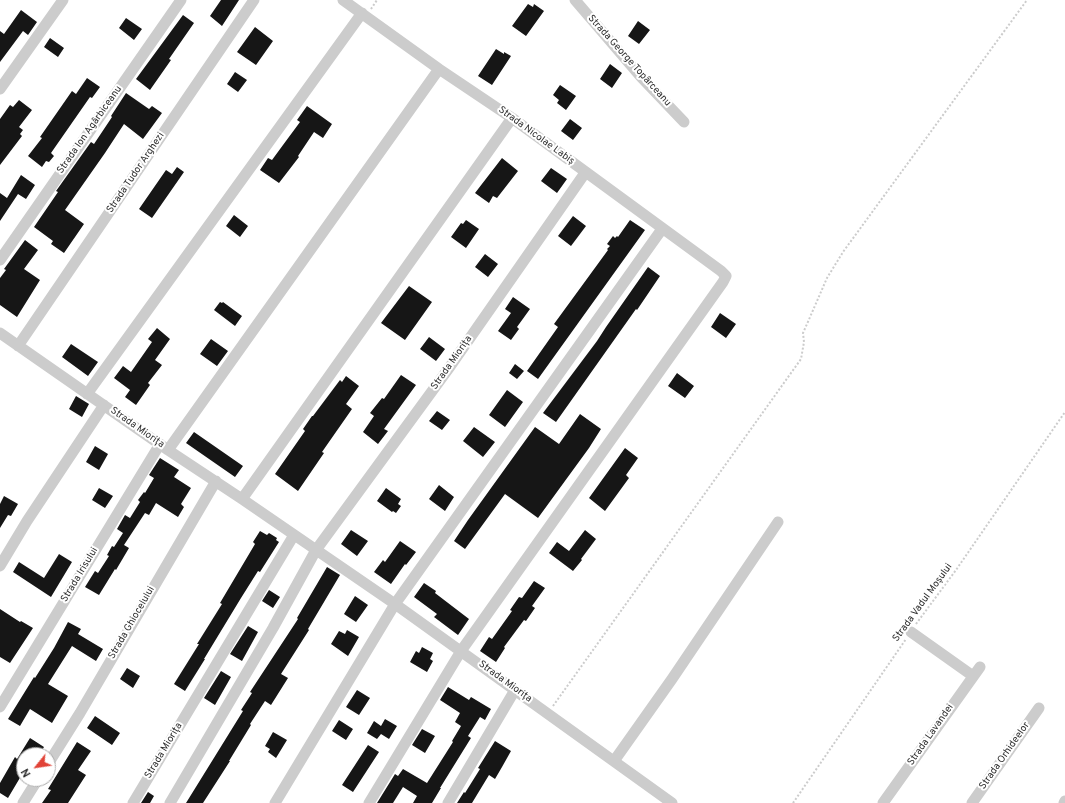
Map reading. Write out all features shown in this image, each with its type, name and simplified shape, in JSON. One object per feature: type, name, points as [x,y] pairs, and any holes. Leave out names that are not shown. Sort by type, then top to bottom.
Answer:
[{"type":"street","points":[[0,89],[63,0]]},
{"type":"street","name":"Strada Ion Agârbiceanu","points":[[0,260],[181,0]]},
{"type":"street","name":"Strada Tudor Arghezi","points":[[18,346],[254,0]]},
{"type":"street","name":"Strada Nicolae Labiș","points":[[344,0],[439,69],[512,118],[726,276],[461,651]]},
{"type":"street","name":"Strada George Topârceanu","points":[[575,0],[641,77],[684,122]]},
{"type":"street","points":[[87,394],[362,13]]},
{"type":"street","name":"Strada Irisului","points":[[0,707],[164,447],[439,69]]},
{"type":"street","points":[[242,499],[512,118]]},
{"type":"street","name":"Strada Miorița","points":[[170,803],[273,628],[316,550],[449,368],[585,173]]},
{"type":"street","points":[[275,803],[395,604],[662,229]]},
{"type":"street","name":"Strada Miorița","points":[[0,333],[164,447],[395,604],[671,803]]},
{"type":"street","points":[[0,566],[27,521],[104,405]]},
{"type":"street","name":"Strada Ghiocelului","points":[[56,751],[216,481]]},
{"type":"street","points":[[614,762],[778,522]]},
{"type":"street","name":"Strada Miorița","points":[[134,803],[294,535]]},
{"type":"street","name":"Strada Lavandei","points":[[883,803],[977,671],[911,632]]},
{"type":"street","points":[[369,803],[461,651]]},
{"type":"street","points":[[448,803],[515,690]]},
{"type":"street","name":"Strada Orhideelor","points":[[972,803],[1039,708]]},
{"type":"street","points":[[24,803],[33,787]]},
{"type":"path","points":[[547,713],[801,359],[804,342],[802,333],[827,278],[843,252],[1027,0]]},
{"type":"path","name":"Strada Vadul Moșului","points":[[793,803],[1065,412]]},
{"type":"building","points":[[221,0],[239,0],[222,26],[210,16]]},
{"type":"building","points":[[528,4],[533,7],[534,4],[544,11],[526,36],[512,26]]},
{"type":"building","points":[[21,10],[37,22],[28,35],[23,31],[0,62],[0,31],[4,34]]},
{"type":"building","points":[[183,15],[194,23],[150,90],[136,79]]},
{"type":"building","points":[[126,18],[142,29],[134,40],[119,28]]},
{"type":"building","points":[[638,21],[650,30],[639,44],[628,36]]},
{"type":"building","points":[[255,27],[273,41],[256,65],[237,52]]},
{"type":"building","points":[[50,38],[64,48],[58,57],[44,47]]},
{"type":"building","points":[[496,49],[511,56],[492,85],[478,76]]},
{"type":"building","points":[[610,64],[622,73],[612,88],[600,79]]},
{"type":"building","points":[[235,72],[247,80],[238,92],[227,84]]},
{"type":"building","points":[[87,78],[100,87],[92,98],[90,97],[51,153],[54,156],[49,162],[46,161],[42,167],[28,156],[42,138],[40,137],[72,91],[76,94]]},
{"type":"building","points":[[560,85],[576,96],[566,110],[557,103],[559,100],[553,95]]},
{"type":"building","points":[[126,93],[149,109],[152,106],[162,113],[143,139],[124,124],[65,210],[84,224],[64,253],[51,244],[53,241],[34,227],[58,192],[56,191],[91,142],[94,144]]},
{"type":"building","points":[[19,100],[32,110],[19,127],[23,130],[20,134],[22,136],[0,165],[0,119],[10,105],[13,107]]},
{"type":"building","points":[[307,106],[332,124],[323,138],[314,132],[298,156],[299,157],[279,183],[260,170],[268,158],[272,160],[300,122],[297,120]]},
{"type":"building","points":[[570,119],[582,128],[573,140],[561,131]]},
{"type":"building","points":[[502,158],[518,171],[497,198],[493,196],[489,203],[475,193]]},
{"type":"building","points":[[177,167],[184,172],[152,218],[139,209],[166,170],[172,174]]},
{"type":"building","points":[[551,168],[567,179],[557,193],[541,181]]},
{"type":"building","points":[[21,175],[35,185],[26,199],[18,194],[0,221],[0,193],[7,198]]},
{"type":"building","points":[[234,215],[248,226],[240,237],[226,226]]},
{"type":"building","points":[[573,216],[586,226],[571,246],[558,236]]},
{"type":"building","points":[[466,220],[479,229],[466,248],[451,237],[461,223],[463,224]]},
{"type":"building","points":[[630,220],[645,230],[538,379],[527,371],[558,327],[554,324],[608,250],[607,249],[610,246],[607,244],[613,236],[615,238],[617,236],[618,237]]},
{"type":"building","points":[[25,240],[38,250],[24,269],[40,280],[17,317],[0,305],[0,278],[6,270],[4,269]]},
{"type":"building","points":[[485,254],[498,264],[488,277],[475,267]]},
{"type":"building","points":[[648,267],[660,276],[556,422],[543,413],[597,341]]},
{"type":"building","points":[[409,286],[432,302],[405,340],[381,323]]},
{"type":"building","points":[[513,297],[530,309],[517,327],[519,329],[511,340],[498,331],[511,313],[505,309]]},
{"type":"building","points":[[220,302],[223,302],[242,316],[235,326],[214,310]]},
{"type":"building","points":[[720,313],[736,324],[726,338],[711,327]]},
{"type":"building","points":[[157,328],[170,339],[155,360],[162,365],[148,383],[150,385],[136,405],[125,397],[130,390],[114,378],[123,366],[131,372],[152,342],[148,339]]},
{"type":"building","points":[[429,337],[445,349],[436,361],[420,349]]},
{"type":"building","points":[[211,339],[228,351],[217,366],[200,354]]},
{"type":"building","points":[[71,344],[98,362],[88,376],[62,357]]},
{"type":"building","points":[[515,364],[524,371],[517,379],[509,373]]},
{"type":"building","points":[[677,373],[694,386],[685,398],[668,386]]},
{"type":"building","points":[[401,375],[416,385],[384,429],[388,431],[378,444],[363,432],[374,416],[370,413],[382,398],[384,399]]},
{"type":"building","points":[[346,376],[359,386],[346,404],[352,409],[322,452],[324,453],[298,491],[275,474],[305,431],[303,429],[312,416],[340,380],[342,382]]},
{"type":"building","points":[[507,390],[523,402],[505,427],[489,415]]},
{"type":"building","points":[[76,396],[89,404],[82,417],[69,409]]},
{"type":"building","points":[[437,411],[450,420],[442,430],[429,421]]},
{"type":"building","points":[[580,414],[601,429],[538,518],[505,494],[465,549],[454,541],[535,427],[559,444]]},
{"type":"building","points":[[474,427],[495,442],[483,457],[463,441]]},
{"type":"building","points":[[194,432],[243,466],[235,477],[186,443]]},
{"type":"building","points":[[95,446],[108,454],[99,470],[86,462]]},
{"type":"building","points":[[625,448],[638,458],[626,475],[629,478],[605,511],[589,498]]},
{"type":"building","points":[[160,458],[179,470],[174,477],[191,488],[181,504],[184,507],[178,517],[156,503],[149,515],[145,513],[124,545],[129,548],[99,595],[85,587],[95,571],[98,573],[109,556],[107,555],[112,546],[114,547],[123,533],[117,529],[125,515],[130,518],[140,502],[138,500],[144,492],[145,493],[154,478],[149,475]]},
{"type":"building","points":[[439,485],[454,497],[445,511],[429,499]]},
{"type":"building","points":[[99,488],[113,496],[105,508],[92,500]]},
{"type":"building","points":[[386,488],[401,499],[398,504],[401,506],[396,513],[393,511],[392,512],[377,501]]},
{"type":"building","points":[[4,496],[18,504],[11,516],[8,515],[0,528],[0,504]]},
{"type":"building","points":[[351,530],[368,541],[357,556],[341,544]]},
{"type":"building","points":[[585,530],[596,539],[573,571],[549,553],[557,542],[569,551]]},
{"type":"building","points":[[260,531],[267,535],[269,533],[277,538],[276,540],[279,542],[260,572],[258,571],[185,691],[174,684],[222,604],[220,603],[255,544],[253,542]]},
{"type":"building","points":[[400,541],[416,552],[406,565],[405,564],[391,584],[374,572],[383,560],[385,562]]},
{"type":"building","points":[[59,554],[72,562],[51,597],[13,572],[19,562],[44,578]]},
{"type":"building","points":[[327,567],[340,575],[308,629],[309,630],[281,674],[288,678],[271,705],[265,701],[250,724],[251,725],[230,761],[203,803],[186,803],[243,711],[241,710],[252,693],[250,692],[298,619],[297,618]]},
{"type":"building","points":[[534,581],[545,588],[532,606],[535,608],[504,647],[505,648],[496,662],[480,651],[489,637],[492,639],[512,611],[510,610],[519,597],[522,598]]},
{"type":"building","points":[[424,583],[436,591],[435,593],[469,619],[458,635],[434,617],[437,614],[414,597]]},
{"type":"building","points":[[269,590],[280,597],[273,608],[262,601]]},
{"type":"building","points":[[355,596],[368,605],[356,622],[344,614]]},
{"type":"building","points":[[0,609],[20,622],[21,621],[33,628],[10,663],[0,657]]},
{"type":"building","points":[[68,622],[81,629],[78,634],[103,649],[96,661],[72,646],[48,684],[68,696],[52,723],[30,709],[20,726],[8,719],[54,648]]},
{"type":"building","points":[[248,626],[258,632],[242,661],[230,654]]},
{"type":"building","points":[[347,630],[359,637],[348,656],[331,644],[339,631],[345,634]]},
{"type":"building","points":[[422,647],[433,653],[430,659],[433,661],[427,672],[410,662],[416,651],[419,653]]},
{"type":"building","points":[[127,668],[140,676],[133,688],[120,679]]},
{"type":"building","points":[[221,671],[231,677],[215,705],[204,698]]},
{"type":"building","points":[[448,687],[469,700],[471,697],[491,709],[485,720],[480,717],[468,736],[471,738],[432,803],[413,803],[417,796],[403,787],[393,803],[377,803],[395,774],[398,776],[403,769],[427,783],[453,742],[452,741],[461,726],[455,722],[460,713],[440,700]]},
{"type":"building","points":[[357,690],[370,698],[359,715],[346,707]]},
{"type":"building","points":[[95,716],[120,733],[112,745],[87,728]]},
{"type":"building","points":[[385,719],[397,726],[389,739],[381,734],[377,739],[367,733],[374,721],[381,726]]},
{"type":"building","points":[[339,720],[353,729],[346,740],[332,731]]},
{"type":"building","points":[[422,729],[435,736],[425,753],[412,745]]},
{"type":"building","points":[[273,732],[287,740],[276,758],[268,752],[270,749],[265,746]]},
{"type":"building","points":[[30,738],[44,747],[24,747]]},
{"type":"building","points":[[495,741],[511,751],[495,779],[489,775],[472,803],[457,803],[480,769],[478,768]]},
{"type":"building","points":[[77,742],[91,751],[78,770],[86,775],[68,803],[42,803],[51,790],[48,789],[49,787],[56,787],[56,776]]},
{"type":"building","points":[[368,745],[379,752],[353,792],[342,785]]},
{"type":"building","points":[[15,757],[16,784],[8,798],[0,793],[0,783]]},
{"type":"building","points":[[148,792],[154,796],[150,803],[141,803]]}]
